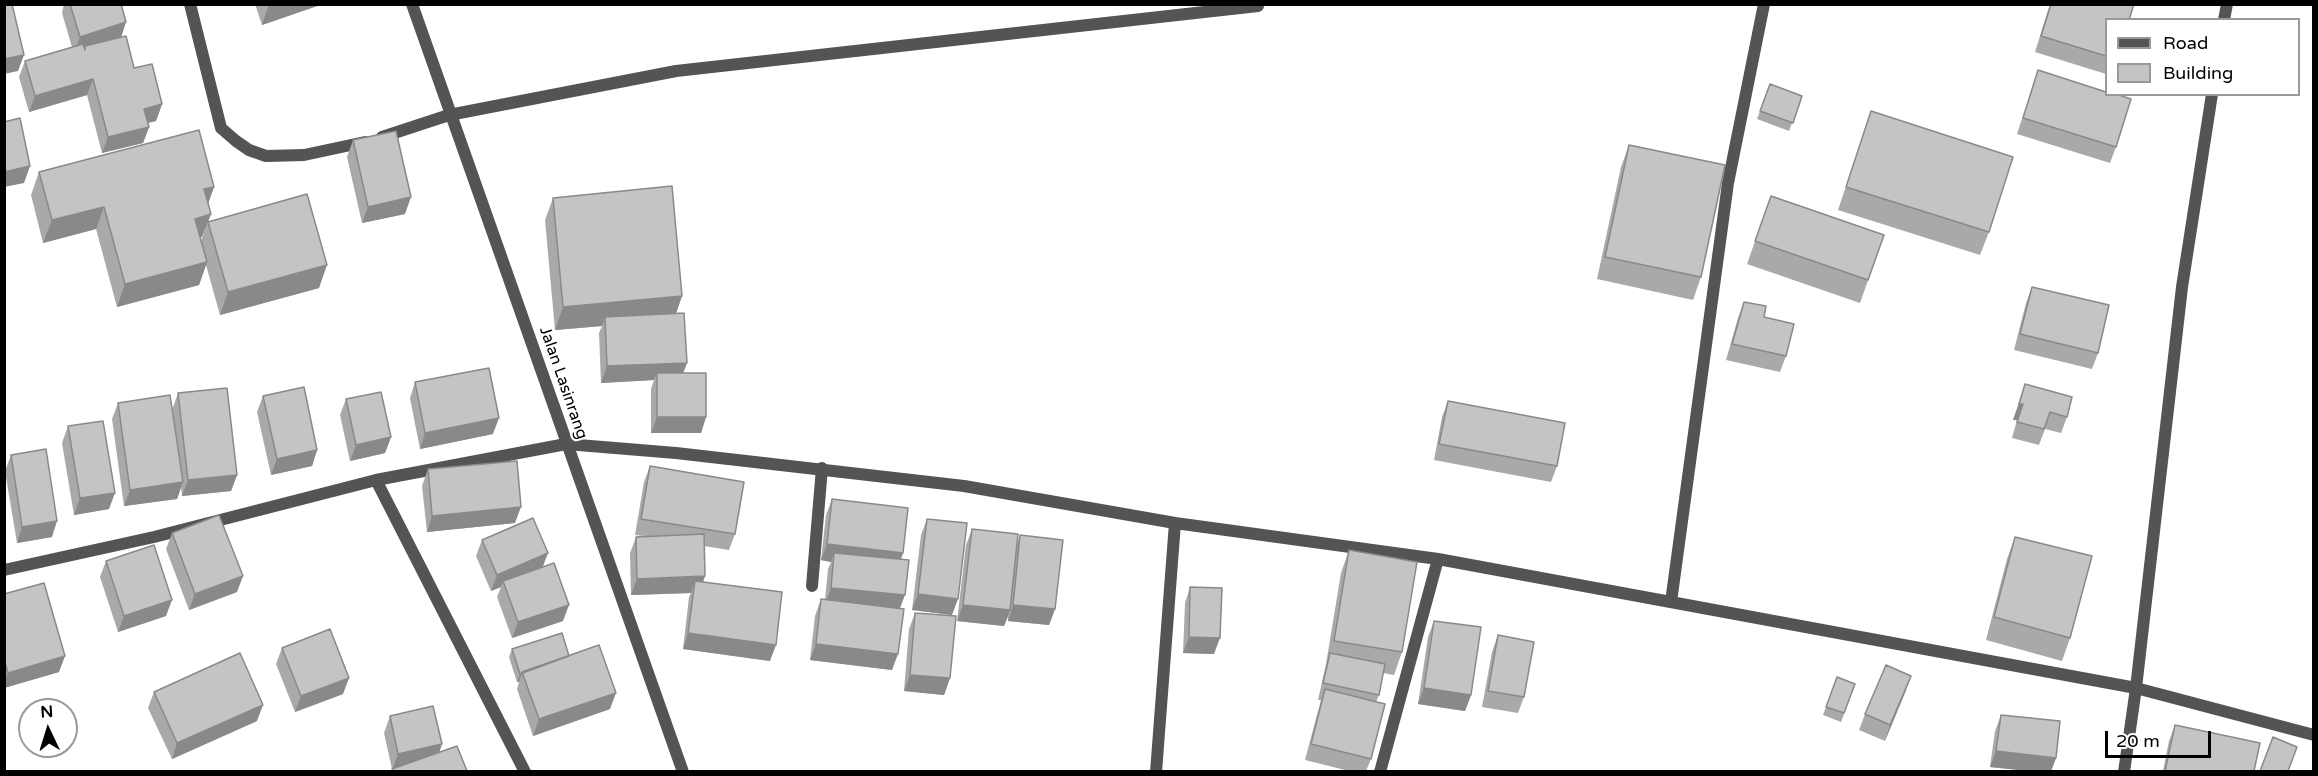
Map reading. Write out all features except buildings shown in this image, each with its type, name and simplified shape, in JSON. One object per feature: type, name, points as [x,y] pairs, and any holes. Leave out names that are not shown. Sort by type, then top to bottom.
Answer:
[{"type":"street","points":[[190,4],[221,128],[249,150],[266,156],[304,155],[356,145],[449,115],[676,71],[1258,6]]},
{"type":"street","name":"Jalan Lasinrang","points":[[412,4],[449,115],[515,292],[566,444],[587,495],[683,771]]},
{"type":"street","points":[[1671,602],[1728,183],[1764,4]]},
{"type":"street","points":[[2124,771],[2136,688],[2182,287],[2212,96]]},
{"type":"street","points":[[4,570],[154,537],[376,480],[566,444],[822,468],[964,486],[1175,523],[1438,559],[2136,688],[2313,735]]},
{"type":"street","points":[[812,586],[822,468]]},
{"type":"street","points":[[376,480],[525,771]]},
{"type":"street","points":[[1156,771],[1175,523]]},
{"type":"street","points":[[1380,771],[1438,559]]}]
